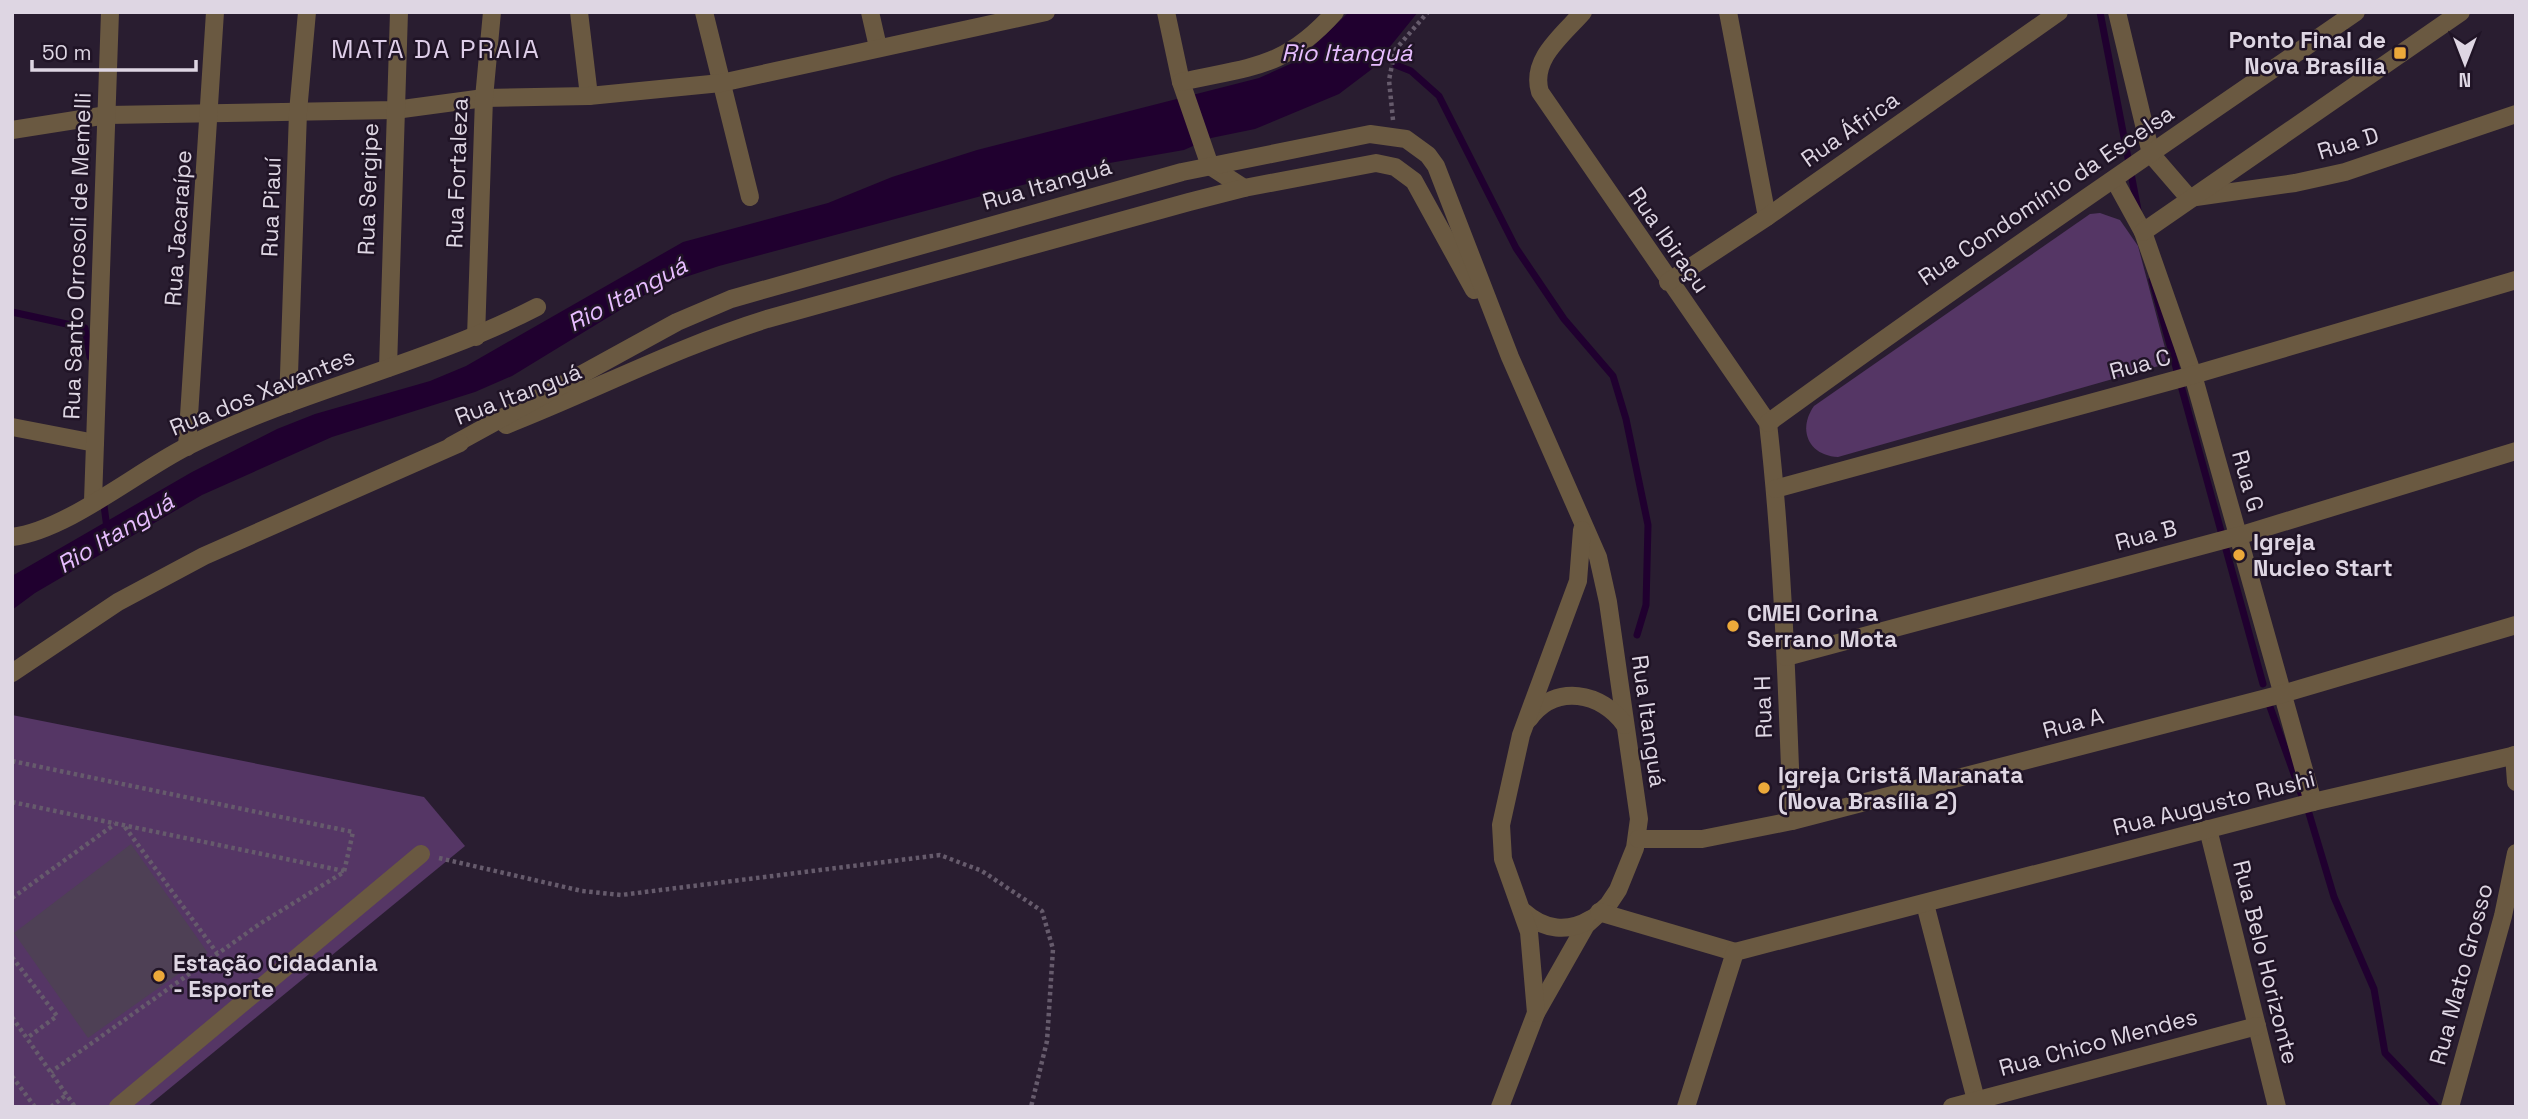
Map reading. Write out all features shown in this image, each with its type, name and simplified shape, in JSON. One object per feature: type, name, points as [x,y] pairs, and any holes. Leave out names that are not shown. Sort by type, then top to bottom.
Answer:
[{"type":"street","name":"Rua Santo Orrosoli de Memelli","points":[[93,501],[110,12]]},
{"type":"street","name":"Rua Jacaraípe","points":[[187,447],[215,12]]},
{"type":"street","name":"Rua Piauí","points":[[288,404],[299,112],[307,12]]},
{"type":"street","name":"Rua Sergipe","points":[[388,368],[399,12]]},
{"type":"street","name":"Rua Fortaleza","points":[[475,337],[484,98],[492,12]]},
{"type":"street","points":[[579,12],[589,96]]},
{"type":"street","points":[[704,12],[750,197]]},
{"type":"street","points":[[870,12],[878,47]]},
{"type":"street","points":[[12,130],[107,115],[395,110],[484,98],[589,96],[720,83],[1046,12]]},
{"type":"street","points":[[1166,12],[1183,88],[1210,166],[1244,188]]},
{"type":"street","points":[[1183,88],[1272,62],[1287,55],[1318,31],[1335,12]]},
{"type":"street","name":"Rua Ibiraçu","points":[[1583,12],[1543,57],[1536,81],[1546,103],[1768,423]]},
{"type":"street","points":[[1727,12],[1767,217]]},
{"type":"street","name":"Rua África","points":[[1668,282],[1767,217],[2059,12]]},
{"type":"street","points":[[2118,12],[2151,154],[2189,198]]},
{"type":"street","name":"Rua Condomínio da Escelsa","points":[[1768,423],[1940,298],[2115,181],[2356,12]]},
{"type":"street","points":[[2143,232],[2461,12]]},
{"type":"street","name":"Rua D","points":[[2189,198],[2295,183],[2345,172],[2516,114]]},
{"type":"street","name":"Rua Itanguá","points":[[451,446],[677,322],[732,299],[1210,166],[1370,134],[1394,135],[1418,146],[1436,166],[1510,357],[1581,520],[1604,580],[1639,818],[1638,839],[1614,898],[1595,915],[1536,1013]]},
{"type":"street","name":"Rua Itanguá","points":[[451,446],[586,394],[744,326],[1244,188],[1376,163],[1395,167],[1405,173],[1420,190],[1510,357]]},
{"type":"street","name":"Rua G","points":[[2115,181],[2143,232],[2193,376],[2312,802]]},
{"type":"street","name":"Rua C","points":[[1775,489],[2193,376],[2516,280]]},
{"type":"street","name":"Rua dos Xavantes","points":[[12,537],[45,529],[187,447],[288,404],[475,337],[537,307]]},
{"type":"street","name":"Rua H","points":[[1768,423],[1786,657],[1792,821]]},
{"type":"street","points":[[12,426],[95,443]]},
{"type":"street","points":[[12,673],[76,628],[160,578],[249,535],[451,446]]},
{"type":"street","name":"Rua B","points":[[1786,657],[2238,536],[2516,451]]},
{"type":"street","name":"Rua Itanguá","points":[[1536,1013],[1533,953],[1524,912],[1507,873],[1501,844],[1502,816],[1521,734],[1578,581],[1582,552],[1581,520]]},
{"type":"street","name":"Rua A","points":[[1638,839],[1702,839],[1792,821],[2282,695],[2516,625]]},
{"type":"street","points":[[1521,734],[1534,712],[1556,698],[1568,696],[1602,702],[1625,725]]},
{"type":"street","points":[[2515,755],[2516,782]]},
{"type":"street","name":"Rua Augusto Rushi","points":[[1735,952],[2312,802],[2515,755]]},
{"type":"street","name":"Rua Belo Horizonte","points":[[2208,829],[2277,1107]]},
{"type":"street","name":"Rua Mato Grosso","points":[[2450,1107],[2503,916],[2516,853]]},
{"type":"street","points":[[118,1107],[421,854]]},
{"type":"street","points":[[1925,904],[1976,1100]]},
{"type":"street","points":[[1524,912],[1552,928],[1572,927],[1595,915],[1735,952],[1686,1107]]},
{"type":"street","points":[[1500,1107],[1536,1013]]},
{"type":"street","name":"Rua Chico Mendes","points":[[1952,1107],[2257,1026]]},
{"type":"path","points":[[1394,135],[1389,80],[1395,50],[1428,12]]},
{"type":"path","points":[[12,761],[353,832],[344,872],[217,953],[51,1072]]},
{"type":"path","points":[[12,802],[344,872]]},
{"type":"path","points":[[12,898],[116,824]]},
{"type":"path","points":[[125,826],[217,953]]},
{"type":"path","points":[[421,854],[582,891],[621,895],[940,855],[982,871],[1042,911],[1053,949],[1047,1041],[1031,1107]]},
{"type":"path","points":[[12,957],[57,1016],[27,1038]]},
{"type":"path","points":[[12,1017],[75,1107]]},
{"type":"path","points":[[12,1076],[35,1107]]},
{"type":"path","points":[[51,1107],[66,1094]]},
{"type":"shaded area","points":[[2100,213],[2120,220],[2138,246],[2169,363],[1838,457],[1828,456],[1813,447],[1806,432],[1806,424],[1814,406],[2090,214]]},
{"type":"shaded area","name":"Estação Cidadania - Esporte","points":[[12,715],[424,797],[465,846],[147,1107],[12,1107]]},
{"type":"water","name":"Rio Itanguá","points":[[1349,12],[1418,12],[1372,69],[1339,94],[1255,129],[1211,138],[1184,150],[1098,165],[719,266],[661,285],[512,376],[475,392],[332,437],[202,495],[35,593],[12,610],[12,576],[192,472],[277,429],[315,414],[430,381],[466,366],[683,242],[828,203],[892,177],[977,150],[1259,78],[1299,60]]},
{"type":"building","points":[[131,844],[208,953],[88,1038],[14,933]]},
{"type":"waterway","points":[[2100,12],[2138,210]]},
{"type":"waterway","points":[[1396,65],[1411,71],[1439,96],[1516,248],[1564,319],[1613,376],[1626,419],[1648,525],[1646,605],[1637,635]]},
{"type":"waterway","points":[[2152,280],[2263,684]]},
{"type":"waterway","points":[[12,312],[85,328],[90,357]]},
{"type":"waterway","points":[[103,498],[107,528]]},
{"type":"waterway","points":[[2269,704],[2303,799]]},
{"type":"waterway","points":[[2308,810],[2334,897],[2374,989],[2385,1053],[2435,1105]]},
{"type":"place","name":"Ponto Final de Nova Brasília","points":[[2400,53]]},
{"type":"place","name":"Igreja Nucleo Start","points":[[2239,555]]},
{"type":"place","name":"CMEI Corina Serrano Mota","points":[[1733,626]]},
{"type":"place","name":"Igreja Cristã Maranata (Nova Brasília 2)","points":[[1764,788]]},
{"type":"place","name":"Estação Cidadania - Esporte","points":[[159,976]]},
{"type":"district","name":"MATA DA PRAIA","points":[[436,49]]}]
